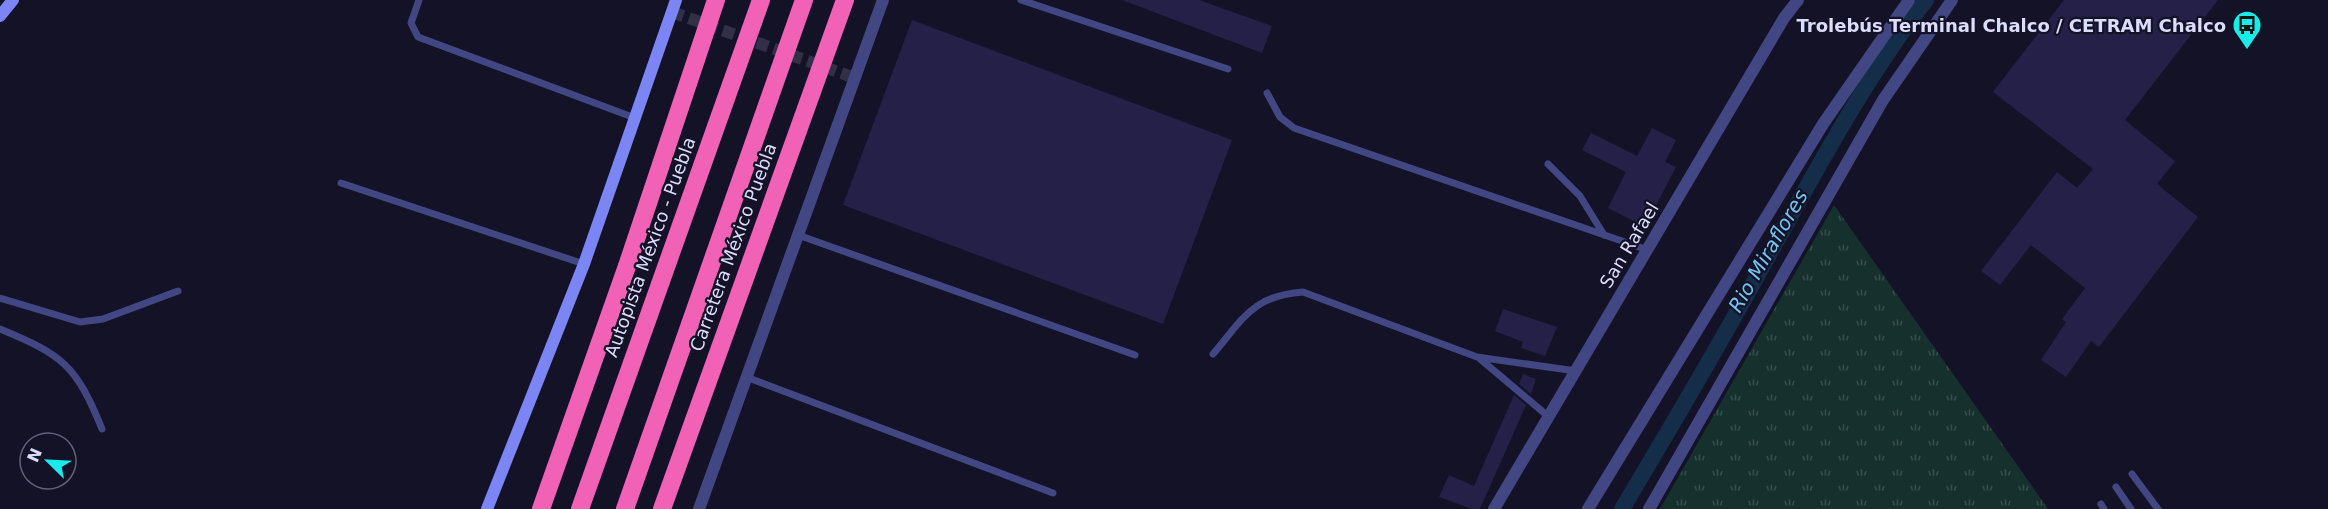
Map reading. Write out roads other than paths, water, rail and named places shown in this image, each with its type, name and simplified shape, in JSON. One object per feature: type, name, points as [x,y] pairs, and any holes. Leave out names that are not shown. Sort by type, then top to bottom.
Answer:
[{"type":"highway","points":[[541,509],[627,266],[716,0]]},
{"type":"highway","points":[[737,67],[748,0]]},
{"type":"highway","name":"Autopista México - Puebla","points":[[580,509],[761,0]]},
{"type":"highway","points":[[625,509],[804,0]]},
{"type":"highway","name":"Carretera México Puebla","points":[[662,509],[845,0]]},
{"type":"main road","points":[[0,16],[12,0]]},
{"type":"main road","points":[[487,509],[584,264],[676,0]]},
{"type":"street","points":[[699,509],[883,0]]},
{"type":"street","name":"San Rafael","points":[[1494,509],[1784,18],[1798,0]]},
{"type":"street","points":[[1588,509],[1823,124],[1910,0]]},
{"type":"street","points":[[1649,509],[1883,100],[1952,0]]},
{"type":"lane","points":[[419,0],[411,23],[418,37],[635,118]]},
{"type":"lane","points":[[1021,0],[1228,69]]},
{"type":"lane","points":[[1267,93],[1280,117],[1294,128],[1647,249]]},
{"type":"lane","points":[[1548,164],[1580,196],[1604,235]]},
{"type":"lane","points":[[340,183],[584,264]]},
{"type":"lane","points":[[798,235],[1135,354]]},
{"type":"lane","points":[[0,298],[80,322],[103,319],[178,291]]},
{"type":"lane","points":[[1214,354],[1253,307],[1277,294],[1303,292],[1477,357],[1576,371]]},
{"type":"lane","points":[[0,329],[62,360],[86,390],[102,429]]},
{"type":"lane","points":[[1477,357],[1549,417]]},
{"type":"lane","points":[[746,377],[1053,493]]},
{"type":"lane","points":[[2132,474],[2158,509]]},
{"type":"lane","points":[[2116,487],[2131,509]]},
{"type":"waterway","name":"Rio Miraflores","points":[[1622,509],[1713,354],[1841,127],[1881,62],[1926,0]]},
{"type":"tunnel","points":[[672,12],[855,78]]},
{"type":"place","name":"Trolebús Terminal Chalco / CETRAM Chalco","points":[[2247,50]]}]
